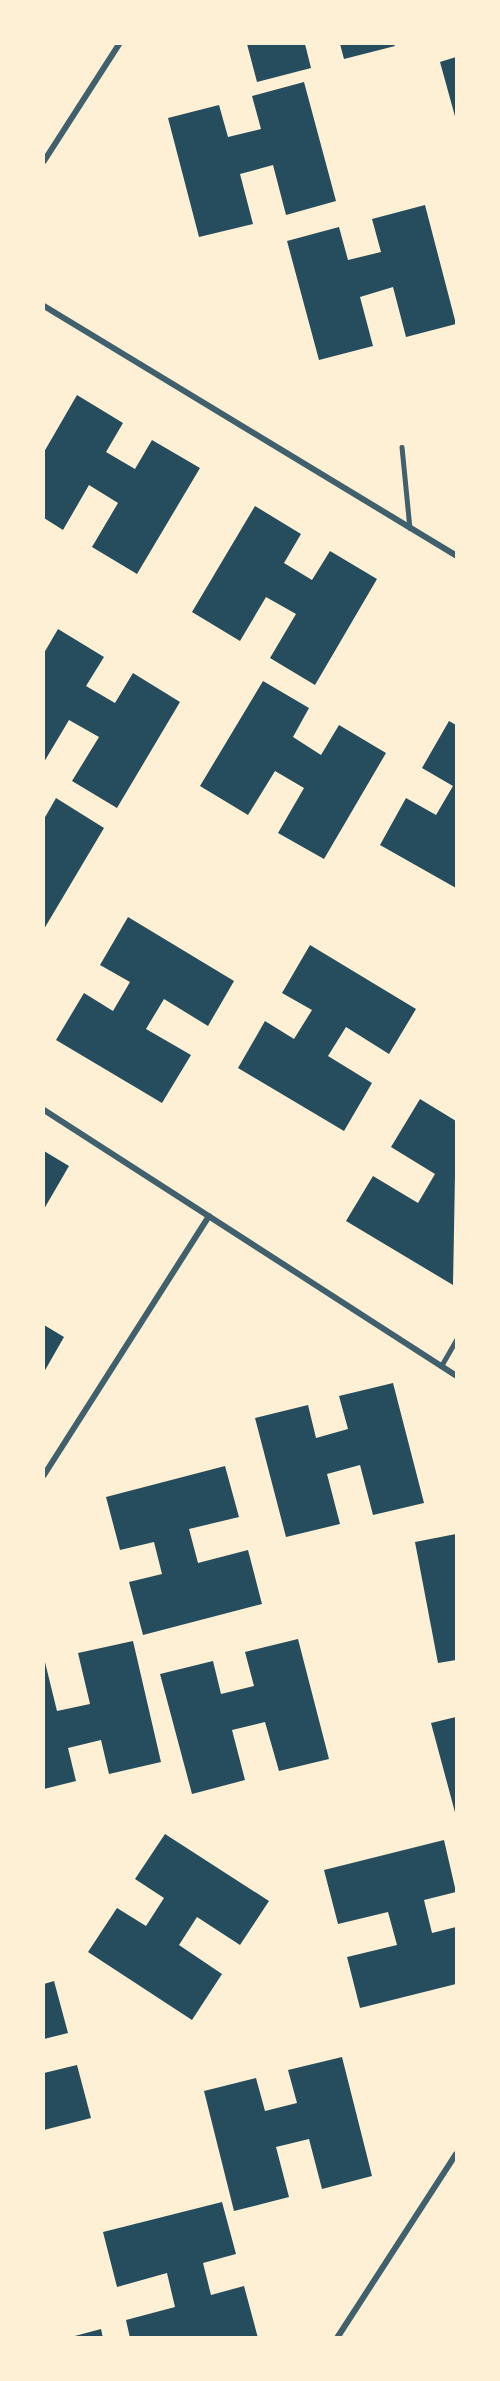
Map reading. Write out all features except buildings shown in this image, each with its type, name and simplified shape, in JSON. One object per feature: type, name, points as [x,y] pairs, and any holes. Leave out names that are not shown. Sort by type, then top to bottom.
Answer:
[{"type":"street","points":[[44,161],[119,44]]},
{"type":"street","points":[[44,306],[456,556]]},
{"type":"street","points":[[44,1110],[456,1376]]},
{"type":"street","points":[[44,1475],[208,1216]]},
{"type":"street","points":[[337,2337],[456,2154]]},
{"type":"lane","points":[[402,447],[410,528]]},
{"type":"lane","points":[[441,1366],[456,1340]]}]
